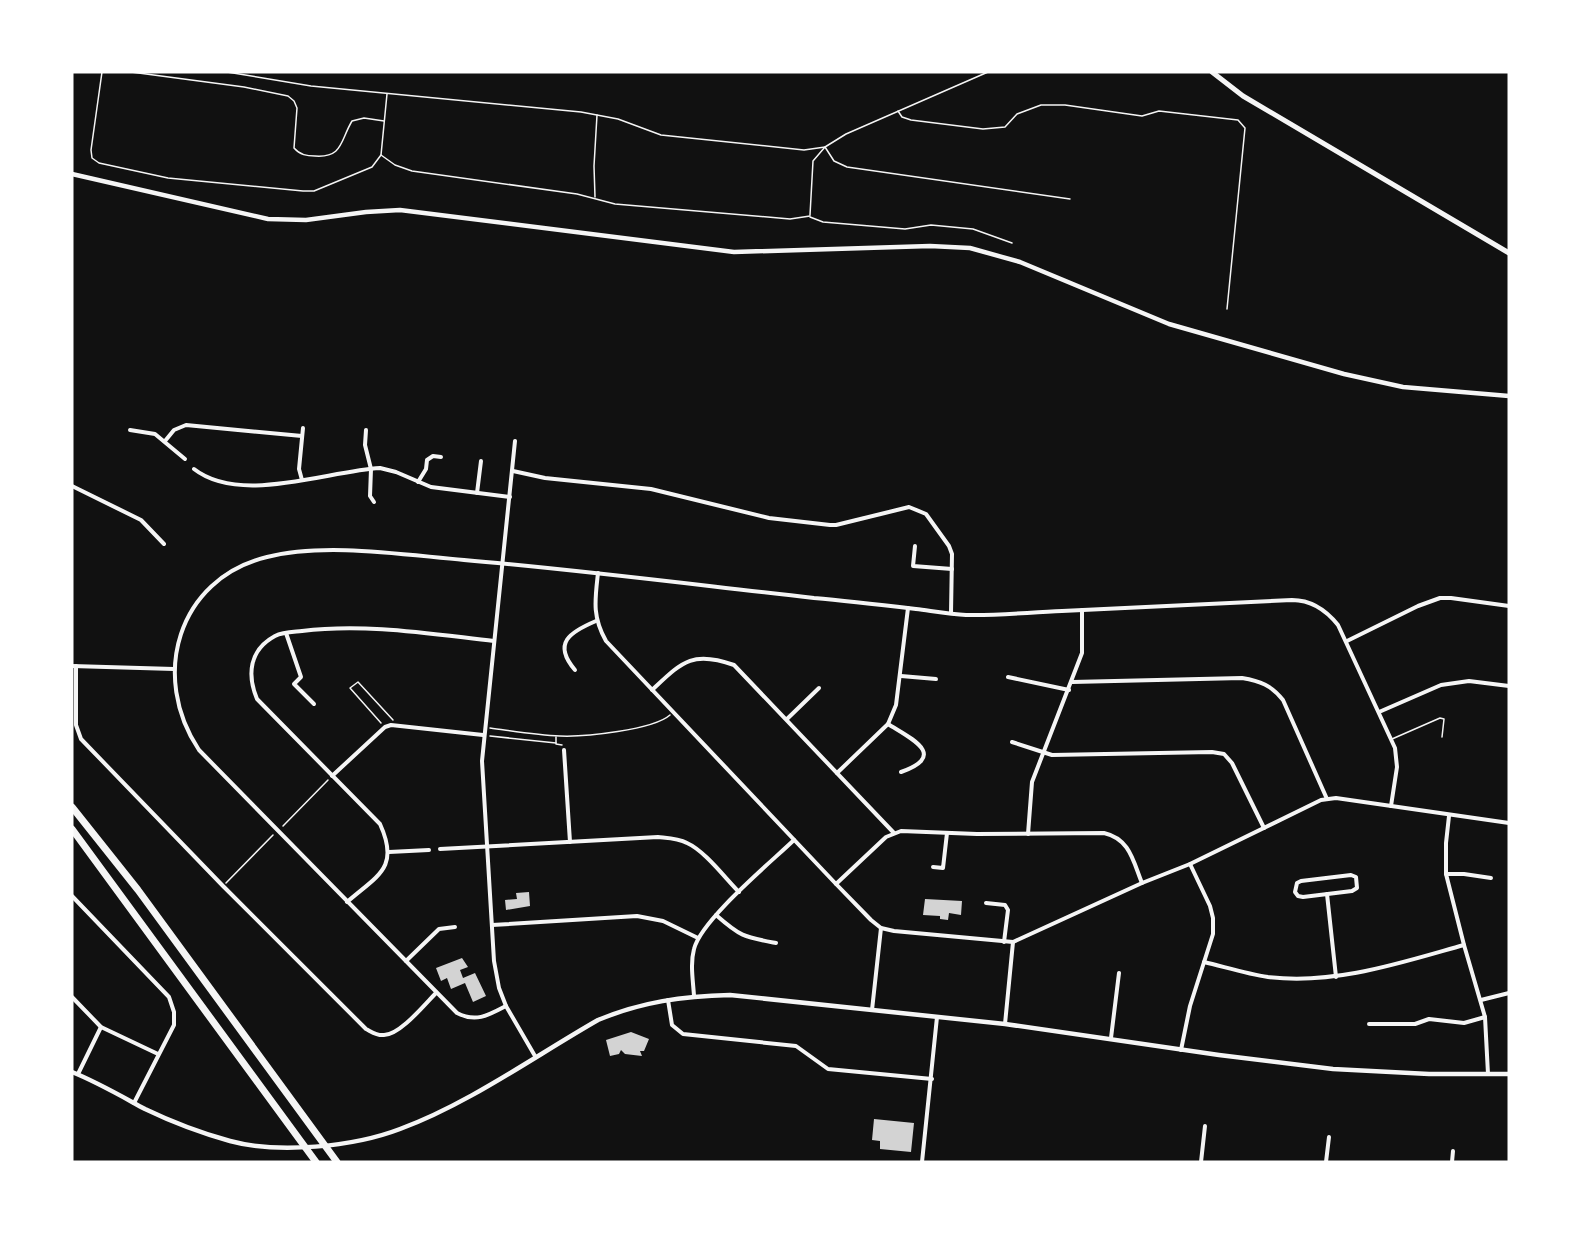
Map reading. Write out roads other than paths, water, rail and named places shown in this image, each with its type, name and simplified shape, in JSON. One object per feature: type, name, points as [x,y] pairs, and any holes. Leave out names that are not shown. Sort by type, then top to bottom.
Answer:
[{"type":"highway","points":[[72,807],[138,890],[335,1160]]},
{"type":"highway","points":[[72,829],[315,1161]]},
{"type":"main road","points":[[1212,72],[1243,96],[1509,254]]},
{"type":"street","points":[[72,174],[268,219],[306,220],[400,210],[734,252],[930,246],[969,248],[1002,255],[1169,324],[1344,374],[1403,387],[1509,396]]},
{"type":"street","points":[[165,441],[174,430],[186,425],[302,436]]},
{"type":"street","points":[[302,480],[299,469],[303,428]]},
{"type":"street","points":[[130,430],[155,434],[186,459]]},
{"type":"street","points":[[366,430],[365,445],[371,469],[370,496],[374,502]]},
{"type":"street","points":[[515,441],[482,761],[494,961],[499,988],[506,1006],[535,1056]]},
{"type":"street","points":[[418,482],[426,469],[427,460],[433,456],[441,457]]},
{"type":"street","points":[[477,493],[481,461]]},
{"type":"street","points":[[194,469],[202,476],[231,484],[261,485],[380,468],[396,472],[431,487],[510,497]]},
{"type":"street","points":[[513,471],[545,478],[651,489],[783,521],[836,525],[909,507],[926,514],[949,546],[952,554],[951,613]]},
{"type":"street","points":[[72,486],[141,520],[164,544]]},
{"type":"street","points":[[915,546],[913,566],[952,569]]},
{"type":"street","points":[[506,1006],[483,1018],[464,1017],[457,1013],[199,750],[188,734],[175,695],[174,669],[178,642],[183,629],[203,596],[244,564],[266,557],[317,551],[362,551],[598,573],[967,615],[1297,600],[1313,604],[1328,612],[1347,641],[1392,739],[1397,767],[1391,806]]},
{"type":"street","points":[[598,573],[596,621],[606,640],[836,884],[881,928],[1013,942],[1142,883],[1190,864],[1321,800],[1336,798],[1509,823]]},
{"type":"street","points":[[1347,641],[1418,606],[1440,598],[1509,606]]},
{"type":"street","points":[[837,773],[888,724],[896,705],[901,676],[908,608]]},
{"type":"street","points":[[1028,834],[1032,782],[1082,653],[1082,610]]},
{"type":"street","points":[[575,670],[567,660],[564,651],[566,642],[572,632],[596,621]]},
{"type":"street","points":[[347,902],[385,868],[389,852],[386,838],[380,825],[257,699],[251,684],[251,668],[256,653],[276,635],[315,629],[351,628],[494,641]]},
{"type":"street","points":[[286,633],[301,677],[294,684],[314,704]]},
{"type":"street","points":[[652,690],[681,663],[697,658],[716,659],[734,665],[894,833]]},
{"type":"street","points":[[174,669],[74,666],[76,725],[81,739],[366,1029],[386,1036],[397,1031],[436,993]]},
{"type":"street","points":[[901,676],[936,679]]},
{"type":"street","points":[[1008,677],[1069,690]]},
{"type":"street","points":[[1072,682],[1242,678],[1266,684],[1274,689],[1283,700],[1328,799]]},
{"type":"street","points":[[1379,712],[1441,685],[1469,681],[1509,686]]},
{"type":"street","points":[[787,719],[819,688]]},
{"type":"street","points":[[888,724],[921,746],[924,752],[923,759],[917,765],[901,772]]},
{"type":"street","points":[[332,776],[385,727],[396,726],[483,735]]},
{"type":"street","points":[[1012,742],[1052,755],[1212,752],[1224,754],[1232,763],[1264,828]]},
{"type":"street","points":[[564,747],[570,842]]},
{"type":"street","points":[[1449,816],[1446,874],[1485,1017],[1488,1074]]},
{"type":"street","points":[[836,884],[886,837],[901,831],[1104,833],[1112,835],[1127,846],[1142,883]]},
{"type":"street","points":[[933,867],[944,868],[947,833]]},
{"type":"street","points":[[440,849],[658,837],[676,839],[688,843],[699,851],[739,892]]},
{"type":"street","points":[[694,996],[692,964],[698,938],[705,925],[794,840]]},
{"type":"street","points":[[389,852],[429,850]]},
{"type":"street","points":[[1181,1050],[1190,1006],[1213,934],[1210,906],[1190,864]]},
{"type":"street","points":[[1446,874],[1491,878]]},
{"type":"street","points":[[1351,875],[1357,880],[1357,888],[1352,891],[1327,894],[1298,896],[1294,887],[1301,881],[1351,875]]},
{"type":"street","points":[[1327,894],[1336,977]]},
{"type":"street","points":[[72,896],[169,997],[174,1012],[174,1025],[134,1103]]},
{"type":"street","points":[[986,903],[1005,905],[1008,910],[1004,942]]},
{"type":"street","points":[[716,915],[745,938],[776,943]]},
{"type":"street","points":[[492,925],[637,916],[663,921],[698,938]]},
{"type":"street","points":[[406,961],[439,929],[455,927]]},
{"type":"street","points":[[872,1010],[881,928]]},
{"type":"street","points":[[1005,1024],[1013,942]]},
{"type":"street","points":[[1204,962],[1266,977],[1336,977],[1367,972],[1464,945]]},
{"type":"street","points":[[1111,1038],[1119,973]]},
{"type":"street","points":[[1481,1000],[1509,993]]},
{"type":"street","points":[[101,1027],[75,1073],[172,1121],[232,1141],[284,1148],[356,1141],[399,1130],[451,1106],[598,1020],[645,1003],[694,996],[730,996],[1005,1024],[1332,1069],[1408,1073],[1509,1074]]},
{"type":"street","points":[[72,997],[101,1027],[158,1054]]},
{"type":"street","points":[[668,999],[672,1026],[683,1034],[796,1046],[828,1069],[932,1079]]},
{"type":"street","points":[[922,1162],[937,1017]]},
{"type":"street","points":[[1369,1023],[1415,1024],[1429,1019],[1464,1023],[1485,1017]]},
{"type":"street","points":[[1201,1162],[1205,1126]]},
{"type":"street","points":[[1326,1162],[1329,1137]]},
{"type":"street","points":[[1452,1162],[1453,1151]]},
{"type":"lane","points":[[102,72],[92,142],[92,158],[99,163],[168,178],[303,191],[314,191],[372,167],[381,155],[387,92]]},
{"type":"lane","points":[[131,72],[244,87],[288,96],[297,108],[294,148],[298,153],[309,156],[327,157],[337,152],[352,121],[364,118],[384,121]]},
{"type":"lane","points":[[227,72],[311,86],[597,114],[661,135],[804,150],[825,147]]},
{"type":"lane","points":[[810,216],[813,161],[825,147],[846,134],[988,72]]},
{"type":"lane","points":[[898,111],[902,117],[911,120],[983,129],[1005,127],[1017,114],[1041,105],[1065,105],[1142,116],[1159,111],[1238,120],[1245,128],[1227,309]]},
{"type":"lane","points":[[595,198],[597,114]]},
{"type":"lane","points":[[825,147],[834,161],[847,167],[1070,199]]},
{"type":"lane","points":[[381,155],[395,165],[412,171],[519,185],[595,198],[616,205],[790,219],[810,216],[823,222],[905,229],[931,225],[973,229],[1012,243]]},
{"type":"lane","points":[[1392,739],[1440,718],[1444,719],[1442,737]]}]
